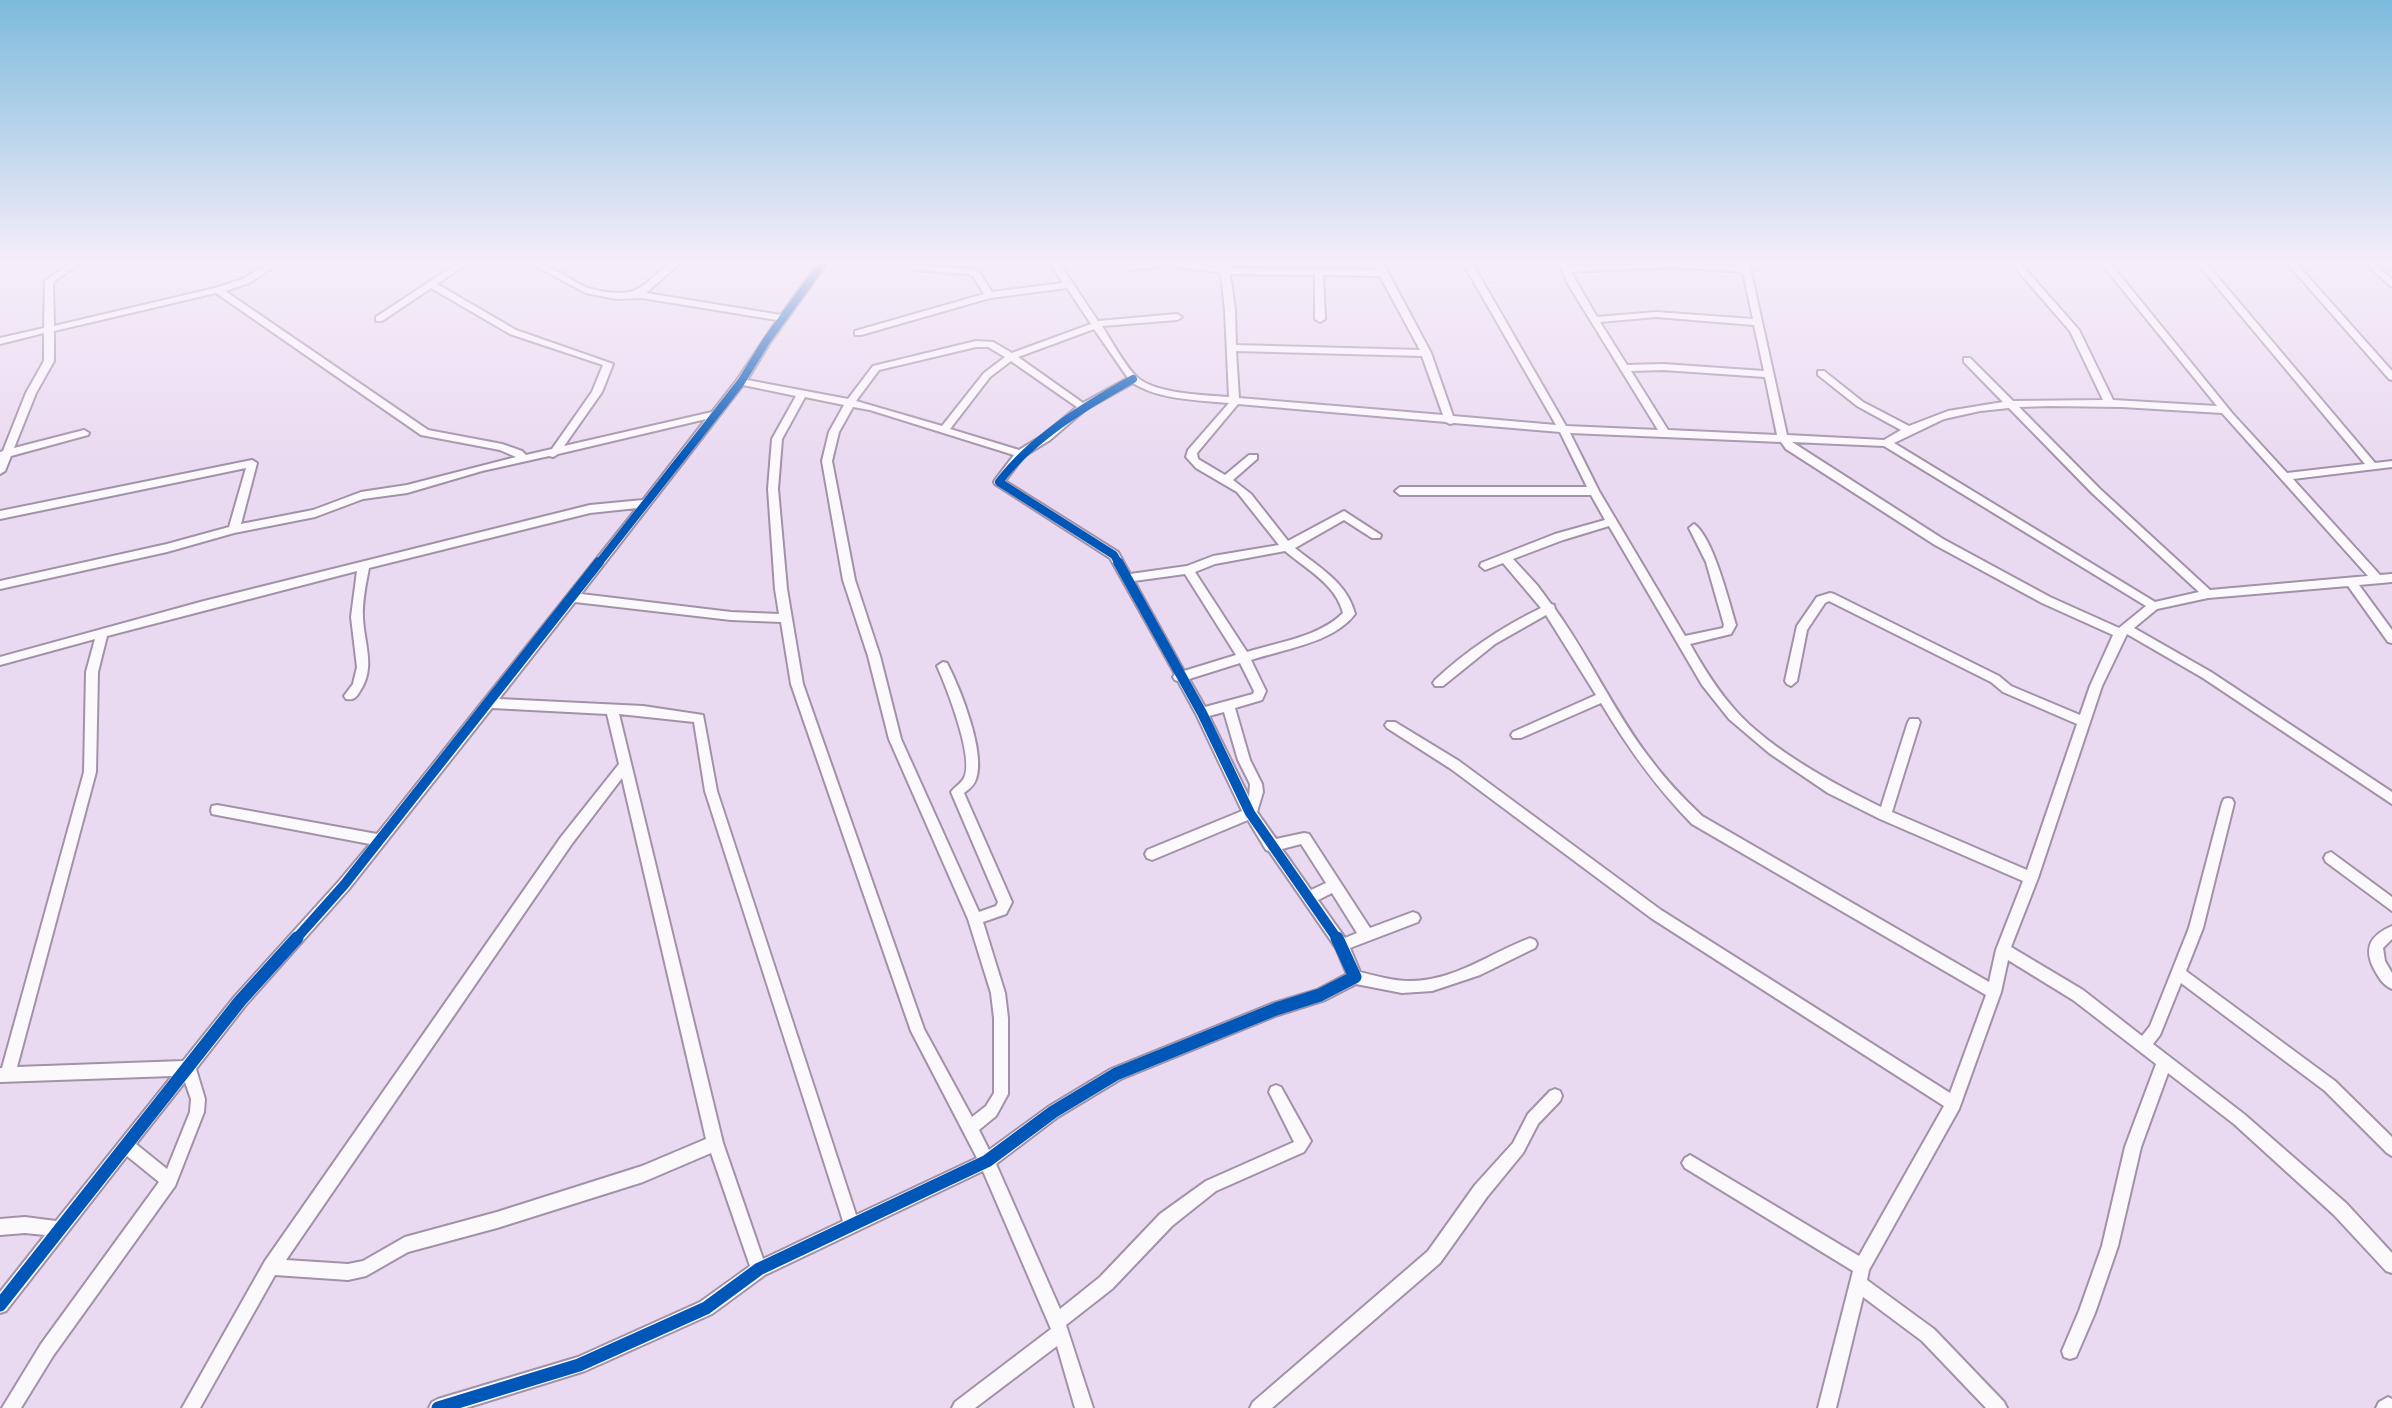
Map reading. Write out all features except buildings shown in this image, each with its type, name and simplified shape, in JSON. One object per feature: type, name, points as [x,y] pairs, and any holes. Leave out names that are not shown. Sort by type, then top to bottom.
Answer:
[{"type":"street","points":[[0,341],[47,329],[51,344],[49,361],[3,455],[0,471]]},
{"type":"street","points":[[274,329],[425,433],[502,447],[524,459]]},
{"type":"street","points":[[507,329],[608,364],[597,392],[553,454]]},
{"type":"street","points":[[0,1305],[240,1001],[380,840],[741,382],[776,329]]},
{"type":"street","points":[[858,333],[873,329]]},
{"type":"street","points":[[943,431],[987,375],[1010,357],[1085,329]]},
{"type":"street","points":[[1100,329],[1111,350],[1133,379],[1149,389],[1450,421],[1886,443],[2154,606]]},
{"type":"street","points":[[1179,677],[1324,633],[1349,614],[1344,597],[1287,547],[1244,492],[1227,479],[1196,464],[1191,457],[1234,400],[1230,329]]},
{"type":"street","points":[[1413,329],[1426,353],[1450,421]]},
{"type":"street","points":[[1505,329],[1594,491],[1706,682],[1747,729],[1832,789],[2031,878]]},
{"type":"street","points":[[1600,329],[1665,433]]},
{"type":"street","points":[[1758,329],[1783,438],[1801,457],[1939,542],[2046,600],[2123,631],[2207,675],[2392,799]]},
{"type":"street","points":[[2073,329],[2110,404]]},
{"type":"street","points":[[2159,329],[2225,410],[2377,579]]},
{"type":"street","points":[[2256,329],[2372,466]]},
{"type":"street","points":[[2349,329],[2392,377]]},
{"type":"street","points":[[971,1127],[991,1111],[1001,1094],[998,993],[975,919],[895,739],[874,656],[849,580],[827,461],[834,432],[850,403],[881,365],[983,343],[1000,349],[1083,407]]},
{"type":"street","points":[[1231,348],[1426,353]]},
{"type":"street","points":[[1967,360],[2096,491],[2208,594]]},
{"type":"street","points":[[1625,368],[1663,367],[1768,374]]},
{"type":"street","points":[[1821,373],[1860,404],[1910,431]]},
{"type":"street","points":[[1133,379],[1083,407],[1046,438],[1020,454],[1001,476],[1002,486],[1104,546],[1114,555],[1179,677],[1202,713],[1250,813],[1342,945],[1355,977]]},
{"type":"street","points":[[741,382],[850,403],[1020,454]]},
{"type":"street","points":[[801,395],[777,439],[774,453],[775,523],[785,618],[797,684],[918,1031],[987,1161],[1059,1327],[1084,1408]]},
{"type":"street","points":[[1886,443],[1945,415],[2014,407],[2110,404],[2225,410]]},
{"type":"street","points":[[0,585],[167,548],[234,529],[315,513],[351,498],[407,489],[716,414]]},
{"type":"street","points":[[3,455],[84,433]]},
{"type":"street","points":[[1227,479],[1253,457]]},
{"type":"street","points":[[0,515],[252,463],[234,529]]},
{"type":"street","points":[[2285,477],[2392,464]]},
{"type":"street","points":[[1400,491],[1594,491]]},
{"type":"street","points":[[0,661],[590,509],[646,503]]},
{"type":"street","points":[[1127,578],[1188,570],[1213,560],[1287,547],[1344,515],[1376,535]]},
{"type":"street","points":[[1485,566],[1559,537],[1613,521]]},
{"type":"street","points":[[1684,641],[1727,631],[1730,625],[1711,562],[1694,528]]},
{"type":"street","points":[[1505,558],[1532,584],[1550,608],[1602,697],[1654,776],[1669,795],[1697,820],[1994,992]]},
{"type":"street","points":[[350,696],[359,685],[364,661],[357,622],[364,565]]},
{"type":"street","points":[[1188,570],[1243,656],[1260,691],[1258,697],[1202,713]]},
{"type":"street","points":[[1827,1408],[1860,1275],[1954,1104],[1994,992],[2003,950],[2031,878],[2096,686],[2123,631],[2154,606],[2208,594],[2392,578]]},
{"type":"street","points":[[2350,581],[2392,639]]},
{"type":"street","points":[[571,597],[731,616],[785,618]]},
{"type":"street","points":[[1791,681],[1801,629],[1821,600],[1830,597],[1995,679],[2007,689],[2085,722]]},
{"type":"street","points":[[1439,683],[1474,650],[1496,635],[1550,608]]},
{"type":"street","points":[[102,633],[92,672],[90,772],[4,1074],[188,1068]]},
{"type":"street","points":[[943,666],[962,709],[972,772],[967,784],[957,792],[1005,902],[1001,910],[975,919]]},
{"type":"street","points":[[1517,735],[1602,697]]},
{"type":"street","points":[[488,703],[612,709],[699,718],[711,791],[852,1225]]},
{"type":"street","points":[[1152,854],[1250,813],[1257,792],[1228,706]]},
{"type":"street","points":[[612,709],[715,1143],[759,1269]]},
{"type":"street","points":[[1885,815],[1914,722]]},
{"type":"street","points":[[1391,725],[1455,765],[1656,914],[1954,1104]]},
{"type":"street","points":[[1228,766],[1244,760]]},
{"type":"street","points":[[191,1408],[271,1267],[566,841],[624,766]]},
{"type":"street","points":[[2144,1045],[2155,1030],[2179,974],[2200,914],[2228,803]]},
{"type":"street","points":[[217,810],[380,840]]},
{"type":"street","points":[[1271,846],[1302,836],[1367,936]]},
{"type":"street","points":[[2331,858],[2392,905]]},
{"type":"street","points":[[1308,898],[1334,885]]},
{"type":"street","points":[[1325,921],[1349,907]]},
{"type":"street","points":[[1342,945],[1413,918]]},
{"type":"street","points":[[2392,932],[2384,935],[2377,944],[2375,957],[2377,965],[2392,983]]},
{"type":"street","points":[[438,1408],[579,1365],[706,1308],[759,1269],[987,1161],[1053,1112],[1116,1074],[1276,1009],[1331,991],[1355,977],[1405,987],[1435,984],[1480,969],[1530,944]]},
{"type":"street","points":[[2003,950],[2078,995],[2239,1119],[2340,1209],[2392,1265]]},
{"type":"street","points":[[2179,974],[2330,1086],[2392,1148]]},
{"type":"street","points":[[2070,1351],[2110,1246],[2133,1147],[2165,1061]]},
{"type":"street","points":[[11,1408],[47,1350],[170,1181],[197,1112],[198,1099],[188,1068]]},
{"type":"street","points":[[961,1408],[1059,1327],[1166,1220],[1211,1186],[1299,1147],[1303,1141],[1276,1092]]},
{"type":"street","points":[[1259,1408],[1434,1257],[1481,1191],[1518,1148],[1533,1119],[1555,1096]]},
{"type":"street","points":[[271,1267],[357,1270],[405,1245],[643,1174],[715,1143]]},
{"type":"street","points":[[125,1145],[170,1181]]},
{"type":"street","points":[[1690,1163],[1860,1275],[1928,1335],[1998,1408]]},
{"type":"street","points":[[0,1227],[25,1225],[58,1229]]},
{"type":"cycle path","points":[[0,1305],[240,1001],[344,885],[430,778],[741,382],[775,329]]},
{"type":"cycle path","points":[[438,1408],[579,1365],[706,1308],[759,1269],[987,1161],[1053,1112],[1116,1074],[1276,1009],[1320,995],[1355,977],[1342,945],[1250,813],[1202,713],[1114,555],[999,482],[1020,454],[1046,438],[1083,407],[1133,379]]}]
